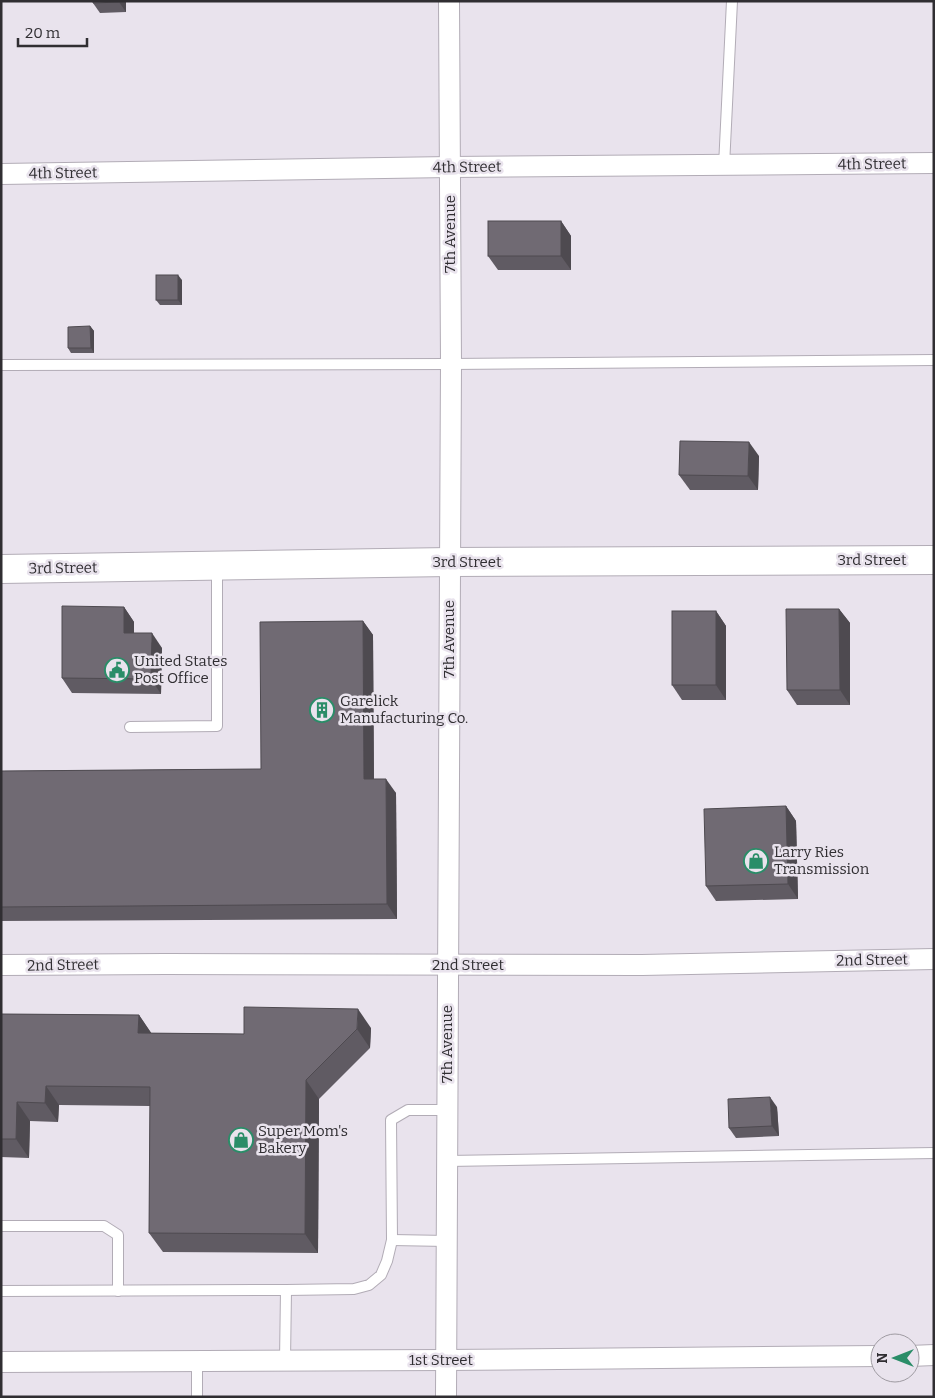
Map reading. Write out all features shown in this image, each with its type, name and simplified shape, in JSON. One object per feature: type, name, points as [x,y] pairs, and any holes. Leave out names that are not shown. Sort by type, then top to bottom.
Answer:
[{"type":"street","name":"7th Avenue","points":[[446,1397],[451,364],[449,1]]},
{"type":"street","name":"4th Street","points":[[1,174],[450,167],[934,163]]},
{"type":"street","name":"3rd Street","points":[[1,569],[449,562],[934,560]]},
{"type":"street","name":"2nd Street","points":[[1,966],[642,965],[934,959]]},
{"type":"street","points":[[920,1356],[934,1355]]},
{"type":"street","name":"1st Street","points":[[1,1362],[870,1356]]},
{"type":"lane","points":[[724,166],[732,1]]},
{"type":"lane","points":[[1,365],[934,360]]},
{"type":"lane","points":[[130,726],[217,726],[217,566]]},
{"type":"lane","points":[[1,1291],[354,1289],[369,1285],[381,1275],[387,1261],[392,1240],[391,1120],[408,1110],[447,1110]]},
{"type":"lane","points":[[447,1161],[934,1153]]},
{"type":"lane","points":[[1,1226],[104,1226],[118,1234],[118,1291]]},
{"type":"lane","points":[[392,1240],[447,1241]]},
{"type":"lane","points":[[285,1361],[286,1290]]},
{"type":"lane","points":[[197,1361],[198,1397]]},
{"type":"building","points":[[93,1],[119,1],[119,2],[93,3]]},
{"type":"building","points":[[488,221],[561,221],[561,256],[488,256]]},
{"type":"building","points":[[156,275],[178,275],[178,300],[156,300]]},
{"type":"building","points":[[90,326],[91,348],[68,348],[68,327]]},
{"type":"building","points":[[680,441],[749,442],[748,476],[679,475]]},
{"type":"building","name":"United States Post Office","points":[[62,606],[124,607],[124,633],[152,633],[151,679],[62,678]]},
{"type":"building","points":[[786,609],[839,609],[840,690],[787,690]]},
{"type":"building","points":[[672,611],[716,611],[716,685],[672,685]]},
{"type":"building","name":"Garelick Manufacturing Co.","points":[[363,621],[364,779],[386,779],[387,904],[1,907],[1,771],[261,769],[260,622]]},
{"type":"building","name":"Larry Ries Transmission","points":[[786,806],[788,884],[706,886],[704,809]]},
{"type":"building","name":"Super Mom's Bakery","points":[[244,1007],[358,1009],[357,1029],[306,1080],[305,1234],[149,1233],[150,1087],[46,1086],[45,1103],[17,1102],[16,1139],[1,1139],[1,1014],[139,1015],[138,1033],[244,1034]]},
{"type":"building","points":[[770,1097],[772,1126],[729,1128],[728,1099]]},
{"type":"place","name":"United States Post Office","points":[[117,670]]},
{"type":"place","name":"Garelick Manufacturing Co.","points":[[322,710]]},
{"type":"place","name":"Larry Ries Transmission","points":[[756,861]]},
{"type":"place","name":"Super Mom's Bakery","points":[[241,1140]]}]
